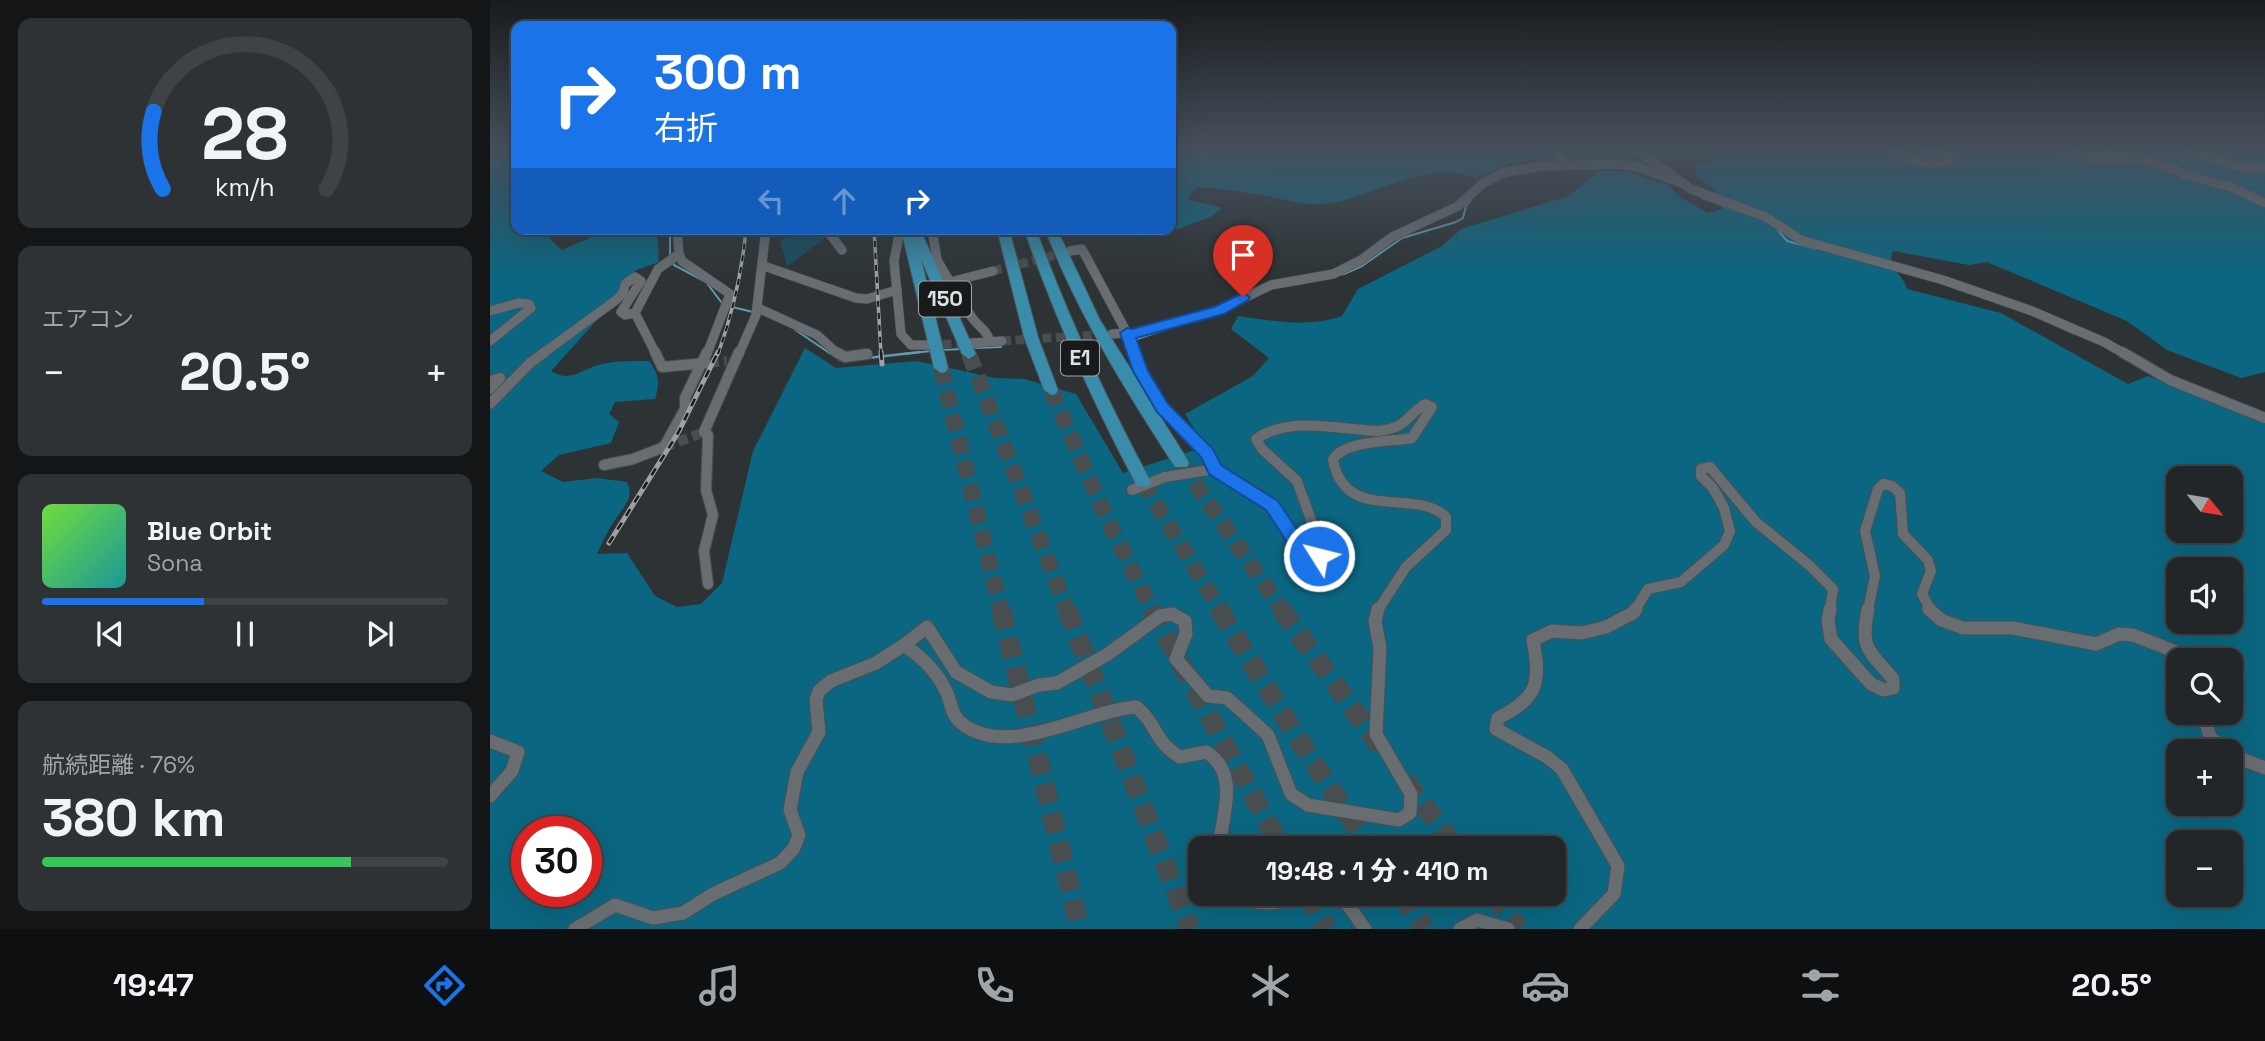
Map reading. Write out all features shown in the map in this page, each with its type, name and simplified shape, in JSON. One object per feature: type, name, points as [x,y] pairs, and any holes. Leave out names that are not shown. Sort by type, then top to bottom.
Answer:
[{"type":"highway","name":"150","points":[[908,235],[941,368]]},
{"type":"highway","name":"150","points":[[919,235],[970,348]]},
{"type":"highway","name":"E1","points":[[1005,235],[1031,337],[1051,390]]},
{"type":"highway","name":"E1","points":[[1032,235],[1078,355],[1137,486]]},
{"type":"highway","name":"E1","points":[[1054,235],[1090,314],[1181,463]]},
{"type":"street","points":[[1112,334],[1132,334],[1219,310],[1271,285],[1333,274],[1361,260],[1392,237],[1458,206],[1476,191]]},
{"type":"street","points":[[1697,191],[1766,217],[1810,243],[1943,281],[2032,311],[2104,342],[2170,380],[2234,403],[2265,418]]},
{"type":"street","points":[[2240,191],[2265,204]]},
{"type":"street","points":[[635,313],[658,269],[674,257],[676,235]]},
{"type":"street","points":[[708,584],[704,551],[713,514],[706,490],[708,435],[704,432],[732,360],[757,311],[766,235]]},
{"type":"street","points":[[831,235],[842,250]]},
{"type":"street","points":[[899,235],[894,261],[901,334],[911,345],[928,345]]},
{"type":"street","points":[[933,235],[937,260],[957,289],[973,320],[987,331],[990,342]]},
{"type":"street","points":[[575,929],[615,905],[653,918],[683,913],[713,894],[780,863],[794,848],[799,835],[790,810],[797,772],[819,732],[816,700],[819,691],[831,681],[876,663],[927,627],[956,671],[991,692],[1012,695],[1039,685],[1057,683],[1108,654],[1160,616],[1172,614],[1185,621],[1186,634],[1177,659],[1208,696],[1227,698],[1268,735],[1291,794],[1308,805],[1399,820],[1410,813],[1411,794],[1376,734],[1380,648],[1375,621],[1379,605],[1406,567],[1446,530],[1446,517],[1427,504],[1403,505],[1349,492],[1339,482],[1332,462],[1333,456],[1341,449],[1353,445],[1394,443],[1412,438],[1432,407],[1421,405],[1407,425],[1389,430],[1283,426],[1264,430],[1256,439],[1258,446],[1290,472],[1302,491],[1322,550],[1319,556],[1312,556],[1302,551],[1272,505],[1214,469],[1207,454],[1162,408],[1140,371],[1127,333],[1082,249],[1070,251]]},
{"type":"street","points":[[604,465],[633,459],[664,447],[685,409],[685,398],[706,363],[730,294],[674,257]]},
{"type":"street","points":[[764,266],[856,298],[867,299],[897,290]]},
{"type":"street","points":[[950,282],[993,271]]},
{"type":"street","points":[[490,404],[530,363],[616,300],[623,293],[625,284],[635,277],[640,281],[621,312],[625,315],[635,313]]},
{"type":"street","points":[[490,312],[519,303],[529,304],[531,308],[490,341]]},
{"type":"street","points":[[757,311],[817,335],[839,355],[845,357],[867,354]]},
{"type":"street","points":[[635,313],[662,367],[706,363]]},
{"type":"street","points":[[970,348],[1002,341]]},
{"type":"street","points":[[490,381],[500,378],[490,389]]},
{"type":"street","points":[[1580,929],[1614,894],[1618,866],[1563,768],[1552,757],[1510,742],[1496,729],[1498,718],[1516,710],[1536,692],[1540,672],[1533,640],[1552,631],[1581,633],[1606,627],[1633,613],[1648,589],[1681,582],[1724,545],[1730,531],[1724,508],[1713,488],[1701,476],[1701,469],[1710,467],[1721,474],[1733,497],[1769,533],[1820,573],[1833,589],[1828,621],[1831,639],[1871,684],[1884,690],[1893,688],[1893,678],[1866,648],[1863,634],[1875,576],[1865,531],[1878,489],[1883,484],[1892,486],[1900,493],[1903,534],[1928,560],[1931,571],[1922,594],[1927,607],[1941,620],[1963,628],[2013,628],[2096,644],[2119,634],[2133,635],[2166,648]]},
{"type":"street","points":[[1137,486],[1165,477],[1214,469]]},
{"type":"street","points":[[904,645],[918,653],[948,694],[949,706],[960,723],[984,735],[1004,737],[1028,734],[1062,727],[1112,709],[1136,707],[1146,715],[1163,747],[1180,757],[1206,752],[1216,758],[1228,779],[1220,836]]},
{"type":"street","points":[[490,741],[519,752],[512,771],[490,796]]},
{"type":"street","points":[[2243,760],[2265,768]]},
{"type":"street","points":[[1349,906],[1365,929]]},
{"type":"street","points":[[1460,929],[1476,920],[1508,929]]},
{"type":"shaded area","points":[[490,191],[511,191],[511,235],[552,235],[549,238],[562,250],[596,235],[657,235],[659,262],[636,270],[615,300],[551,371],[570,376],[604,363],[649,361],[658,379],[655,399],[615,402],[609,414],[619,422],[611,443],[559,455],[541,471],[563,482],[597,478],[627,482],[628,498],[597,554],[627,553],[655,596],[677,607],[701,604],[722,583],[753,451],[805,348],[836,368],[917,361],[995,378],[1024,379],[1076,394],[1123,473],[1195,450],[1217,466],[1185,414],[1253,376],[1269,358],[1231,329],[1238,316],[1303,323],[1342,316],[1358,289],[1442,246],[1461,229],[1569,196],[1575,191],[1674,191],[1708,213],[1722,209],[1716,191],[2265,191],[2265,372],[2241,378],[2167,350],[2127,321],[1987,262],[1969,265],[1893,251],[1891,257],[1893,267],[1907,289],[2001,313],[2128,384],[2148,376],[2265,416],[2265,929],[490,929]]},
{"type":"shaded area","points":[[1176,191],[1193,191],[1187,199],[1222,208],[1210,217],[1176,230]]},
{"type":"shaded area","points":[[1236,191],[1370,191],[1322,204],[1306,204]]},
{"type":"shaded area","points":[[793,235],[822,235],[825,238],[787,266],[780,240]]},
{"type":"waterway","points":[[1702,198],[1741,212]]},
{"type":"waterway","points":[[1294,285],[1344,274],[1362,266],[1402,238],[1456,222],[1463,218],[1466,206],[1472,199]]},
{"type":"waterway","points":[[1776,228],[1787,241],[1817,249]]},
{"type":"waterway","points":[[670,235],[670,255]]},
{"type":"waterway","points":[[673,261],[674,265],[706,282],[722,303]]},
{"type":"waterway","points":[[728,306],[753,312]]},
{"type":"waterway","points":[[1207,317],[1221,314]]},
{"type":"waterway","points":[[2053,324],[2075,334]]},
{"type":"waterway","points":[[794,329],[831,354]]},
{"type":"waterway","points":[[1137,339],[1167,329]]},
{"type":"waterway","points":[[972,348],[1001,347]]},
{"type":"waterway","points":[[941,350],[962,349]]},
{"type":"waterway","points":[[904,354],[931,351]]},
{"type":"waterway","points":[[829,352],[840,360]]},
{"type":"waterway","points":[[868,358],[920,352]]},
{"type":"tunnel","points":[[993,271],[1067,252]]},
{"type":"tunnel","points":[[1002,341],[1109,334]]},
{"type":"tunnel","points":[[929,345],[969,343]]},
{"type":"tunnel","points":[[969,354],[1067,610]]},
{"type":"tunnel","points":[[709,363],[727,361]]},
{"type":"tunnel","points":[[941,368],[1001,610]]},
{"type":"tunnel","points":[[1051,390],[1106,517],[1152,610]]},
{"type":"tunnel","points":[[664,447],[704,432]]},
{"type":"tunnel","points":[[1181,463],[1282,610]]},
{"type":"tunnel","points":[[1143,482],[1220,610]]},
{"type":"tunnel","points":[[1001,609],[1080,929]]},
{"type":"tunnel","points":[[1067,609],[1190,929]]},
{"type":"tunnel","points":[[1151,609],[1275,836]]},
{"type":"tunnel","points":[[1219,609],[1362,836]]},
{"type":"tunnel","points":[[1281,609],[1381,748]]},
{"type":"tunnel","points":[[1405,780],[1447,836]]},
{"type":"tunnel","points":[[1314,906],[1327,929]]},
{"type":"tunnel","points":[[1409,906],[1425,929]]},
{"type":"tunnel","points":[[1501,906],[1519,929]]},
{"type":"railway","points":[[718,354],[736,292],[745,235]]},
{"type":"railway","points":[[874,235],[881,354]]},
{"type":"railway","points":[[609,543],[678,433],[718,352]]},
{"type":"railway","points":[[881,352],[882,364]]},
{"type":"route","points":[[1243,297],[1219,310],[1132,334],[1127,333],[1140,371],[1162,408],[1181,424],[1207,454],[1214,469],[1272,505],[1302,551],[1319,556]]}]
